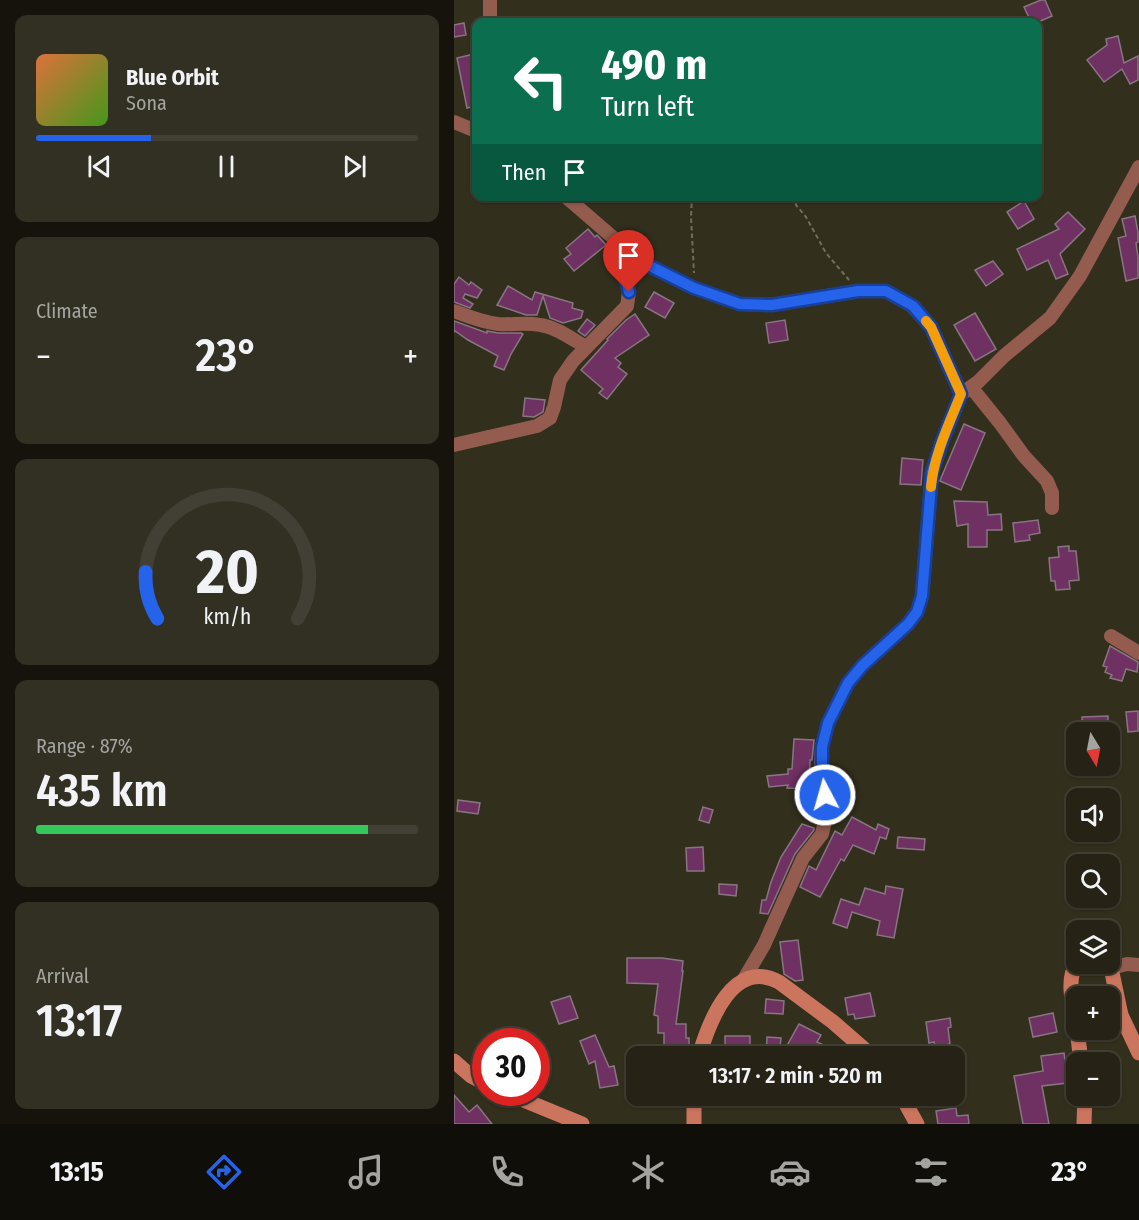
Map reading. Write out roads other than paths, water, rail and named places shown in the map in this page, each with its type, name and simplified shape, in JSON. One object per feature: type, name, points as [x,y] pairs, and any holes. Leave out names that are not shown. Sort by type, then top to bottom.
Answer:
[{"type":"main road","points":[[1111,974],[1122,1015],[1138,1053]]},
{"type":"main road","points":[[702,1046],[727,992],[744,979],[757,976],[770,976],[779,982],[833,1022],[861,1046]]},
{"type":"main road","points":[[454,1061],[472,1077]]},
{"type":"main road","points":[[538,1106],[582,1124]]},
{"type":"main road","points":[[694,1106],[694,1124]]},
{"type":"main road","points":[[907,1106],[917,1124]]},
{"type":"main road","points":[[1084,1124],[1085,1106]]},
{"type":"street","points":[[490,0],[490,18]]},
{"type":"street","points":[[454,122],[472,129]]},
{"type":"street","points":[[744,979],[764,945],[803,858],[822,834],[827,812],[822,747],[828,723],[848,683],[862,666],[908,624],[917,612],[922,596],[932,472],[943,439],[966,391],[1050,318],[1080,276],[1138,167]]},
{"type":"street","points":[[571,201],[624,247],[650,266],[694,288],[740,304],[772,305],[858,291],[886,291],[913,306],[931,327],[966,391],[1047,481],[1052,493],[1052,508]]},
{"type":"street","points":[[454,445],[537,426],[550,418],[560,380],[573,361],[627,306],[629,292],[623,268],[624,247]]},
{"type":"street","points":[[454,311],[477,320],[498,324],[543,325],[586,347]]},
{"type":"street","points":[[1111,636],[1138,653]]},
{"type":"street","points":[[1120,964],[1138,965]]}]
